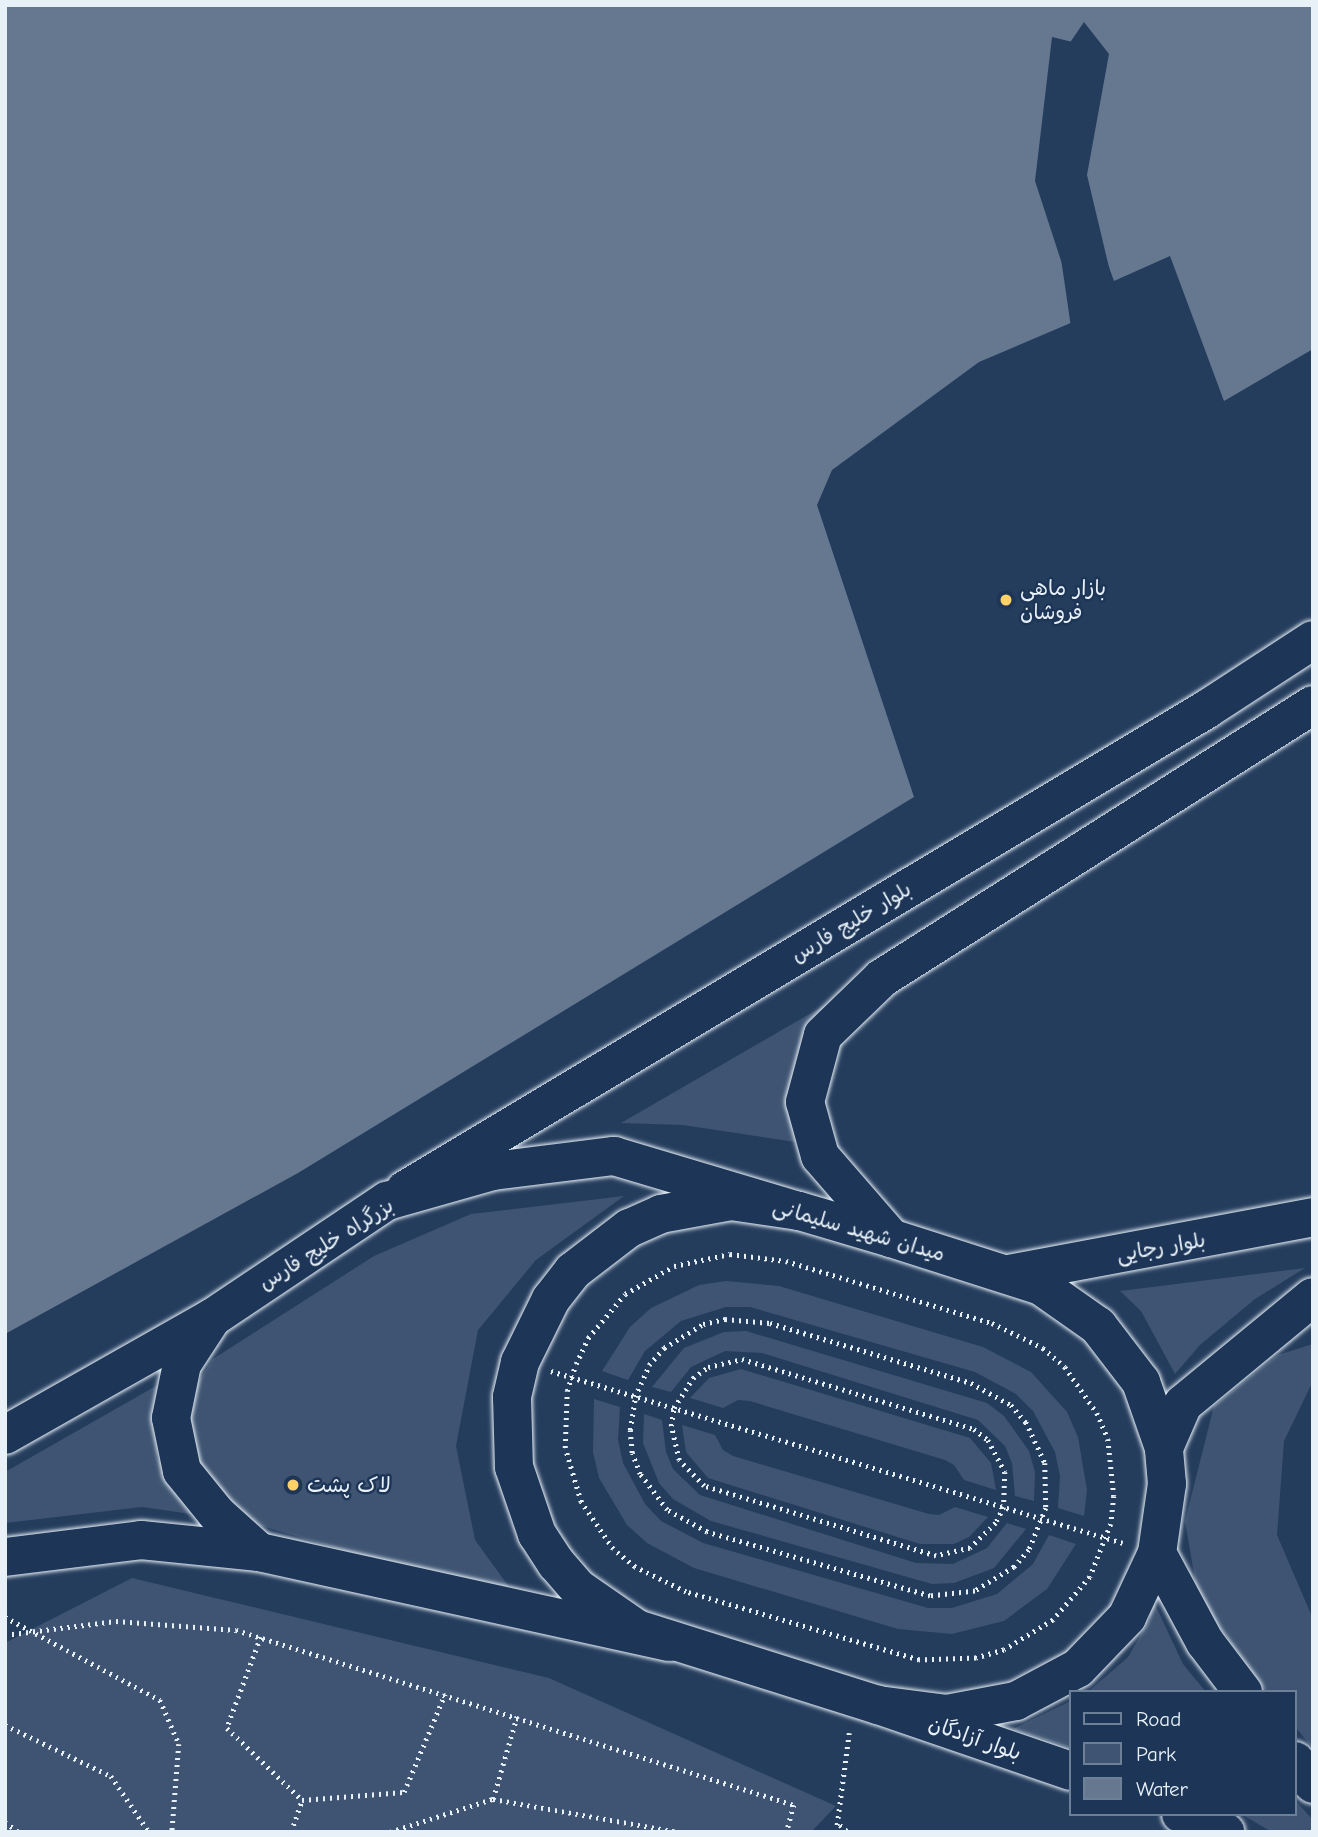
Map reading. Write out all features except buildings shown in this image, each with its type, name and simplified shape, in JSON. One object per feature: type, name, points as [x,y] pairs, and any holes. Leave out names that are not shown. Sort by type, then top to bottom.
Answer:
[{"type":"main road","name":"بلوار خلیج فارس","points":[[387,1201],[1207,709],[1313,640]]},
{"type":"main road","points":[[891,1238],[820,1156],[804,1102],[823,1035],[882,978],[1313,705]]},
{"type":"main road","name":"بزرگراه خلیج فارس","points":[[5,1435],[212,1318],[387,1201],[493,1171],[614,1157],[799,1211]]},
{"type":"main road","name":"میدان شهید سلیمانی","points":[[731,1202],[799,1211],[891,1238],[1009,1274],[1071,1304],[1098,1326],[1141,1382],[1164,1448],[1165,1519],[1157,1553],[1127,1617],[1078,1668],[1048,1687],[993,1707],[947,1714],[866,1701],[669,1642],[607,1612],[579,1590],[537,1534],[520,1490],[510,1432],[520,1362],[533,1329],[558,1289],[600,1248],[629,1228],[662,1214],[731,1202]]},
{"type":"main road","name":"بلوار رجایی","points":[[1009,1274],[1313,1217]]},
{"type":"main road","points":[[1164,1448],[1182,1404],[1313,1297]]},
{"type":"main road","points":[[212,1318],[182,1364],[171,1418],[182,1471],[217,1514],[259,1552]]},
{"type":"main road","points":[[5,1557],[141,1540],[259,1552],[669,1642]]},
{"type":"main road","points":[[1157,1553],[1205,1642],[1241,1690]]},
{"type":"main road","name":"بلوار آزادگان","points":[[866,1701],[1070,1772]]},
{"type":"main road","points":[[1297,1764],[1313,1784]]},
{"type":"main road","points":[[1186,1816],[1225,1832]]},
{"type":"path","points":[[730,1254],[799,1265],[992,1323],[1043,1348],[1065,1367],[1097,1413],[1108,1439],[1114,1496],[1106,1538],[1090,1577],[1073,1600],[1053,1620],[1004,1650],[976,1658],[919,1660],[827,1635],[660,1582],[613,1549],[585,1510],[570,1476],[564,1419],[572,1377],[588,1338],[605,1315],[649,1278],[701,1257],[730,1254]]},
{"type":"path","points":[[748,1319],[971,1383],[1011,1405],[1026,1422],[1045,1463],[1048,1485],[1043,1519],[1029,1549],[1014,1567],[975,1591],[930,1596],[894,1588],[707,1532],[667,1510],[640,1474],[632,1453],[630,1430],[635,1397],[649,1365],[664,1348],[703,1324],[748,1319]]},
{"type":"path","points":[[742,1359],[852,1390],[974,1429],[988,1440],[1002,1463],[1006,1489],[1004,1507],[985,1537],[953,1554],[918,1553],[704,1486],[679,1460],[671,1426],[674,1408],[693,1378],[708,1367],[742,1359]]},
{"type":"path","points":[[520,1362],[1157,1553]]},
{"type":"path","points":[[5,1617],[160,1700],[179,1744],[172,1832]]},
{"type":"path","points":[[5,1635],[116,1621],[236,1630],[445,1693],[794,1805],[787,1832]]},
{"type":"path","points":[[261,1637],[227,1728],[302,1800],[404,1792],[445,1693]]},
{"type":"path","points":[[836,1832],[840,1825],[866,1701]]},
{"type":"path","points":[[493,1799],[517,1716]]},
{"type":"path","points":[[5,1725],[111,1776],[149,1832]]},
{"type":"path","points":[[390,1832],[493,1799],[680,1832]]},
{"type":"path","points":[[291,1832],[302,1800]]},
{"type":"path","points":[[5,1822],[19,1832]]},
{"type":"path","points":[[840,1825],[848,1832]]},
{"type":"green space","points":[[832,1001],[802,1143],[683,1125],[621,1123]]},
{"type":"green space","points":[[624,1196],[536,1260],[478,1330],[456,1446],[475,1540],[520,1602],[228,1516],[184,1438],[187,1399],[213,1359],[374,1256],[471,1214]]},
{"type":"green space","points":[[1305,1268],[1255,1299],[1200,1345],[1175,1374],[1141,1311],[1120,1291]]},
{"type":"green space","points":[[726,1281],[779,1286],[983,1347],[1031,1372],[1067,1412],[1078,1437],[1087,1490],[1084,1516],[1058,1508],[1060,1476],[1055,1452],[1033,1411],[1016,1394],[975,1372],[750,1307],[726,1307],[681,1321],[645,1351],[628,1380],[602,1371],[630,1327],[651,1308],[699,1285]]},
{"type":"green space","points":[[746,1331],[987,1403],[1004,1416],[1029,1451],[1035,1472],[1034,1501],[1015,1496],[1012,1463],[1005,1446],[978,1420],[762,1353],[725,1351],[691,1367],[671,1392],[652,1387],[684,1348],[724,1332]]},
{"type":"green space","points":[[1313,1344],[1313,1381],[1284,1441],[1277,1535],[1313,1619],[1313,1748],[1297,1729],[1297,1690],[1266,1690],[1198,1597],[1185,1521],[1214,1406],[1278,1355]]},
{"type":"green space","points":[[741,1369],[970,1438],[991,1463],[996,1490],[964,1480],[954,1465],[945,1460],[750,1401],[738,1400],[723,1408],[690,1398],[709,1378]]},
{"type":"green space","points":[[170,1378],[156,1418],[157,1458],[189,1504],[205,1516],[142,1507],[5,1523],[5,1472]]},
{"type":"green space","points":[[594,1399],[620,1407],[618,1440],[623,1463],[645,1504],[661,1521],[703,1543],[928,1608],[952,1608],[997,1594],[1033,1564],[1049,1535],[1076,1544],[1047,1589],[1004,1621],[952,1634],[898,1629],[694,1568],[647,1543],[627,1525],[599,1478],[593,1452]]},
{"type":"green space","points":[[644,1414],[662,1420],[666,1452],[673,1469],[700,1495],[916,1563],[953,1564],[987,1548],[1007,1523],[1026,1529],[994,1568],[954,1583],[932,1584],[711,1521],[673,1499],[659,1483],[643,1443]]},
{"type":"green space","points":[[682,1425],[715,1435],[723,1450],[733,1456],[929,1514],[939,1515],[955,1507],[988,1517],[969,1537],[954,1544],[920,1544],[708,1478],[686,1452]]},
{"type":"green space","points":[[132,1578],[549,1678],[836,1806],[811,1832],[5,1832],[5,1643]]},
{"type":"green space","points":[[1152,1598],[1183,1664],[1204,1690],[1090,1690],[1128,1657],[1150,1619]]},
{"type":"green space","points":[[1070,1701],[1070,1748],[1013,1729]]},
{"type":"green space","points":[[1297,1802],[1313,1820],[1313,1832],[1272,1832],[1244,1816],[1297,1816]]},
{"type":"water","points":[[5,5],[1313,5],[1313,349],[1224,401],[1170,256],[1114,281],[1074,171],[1089,46],[1052,37],[1035,181],[1080,319],[979,362],[832,470],[817,505],[914,797],[298,1173],[5,1334]]},
{"type":"pier","points":[[1084,22],[1109,54],[1087,175],[1113,284],[1071,171],[1085,48],[1069,44]]},
{"type":"pier","points":[[1059,245],[1084,319],[1071,327]]},
{"type":"place","name":"بازار ماهی فروشان","points":[[1006,600]]},
{"type":"place","name":"لاک پشت","points":[[293,1485]]}]
